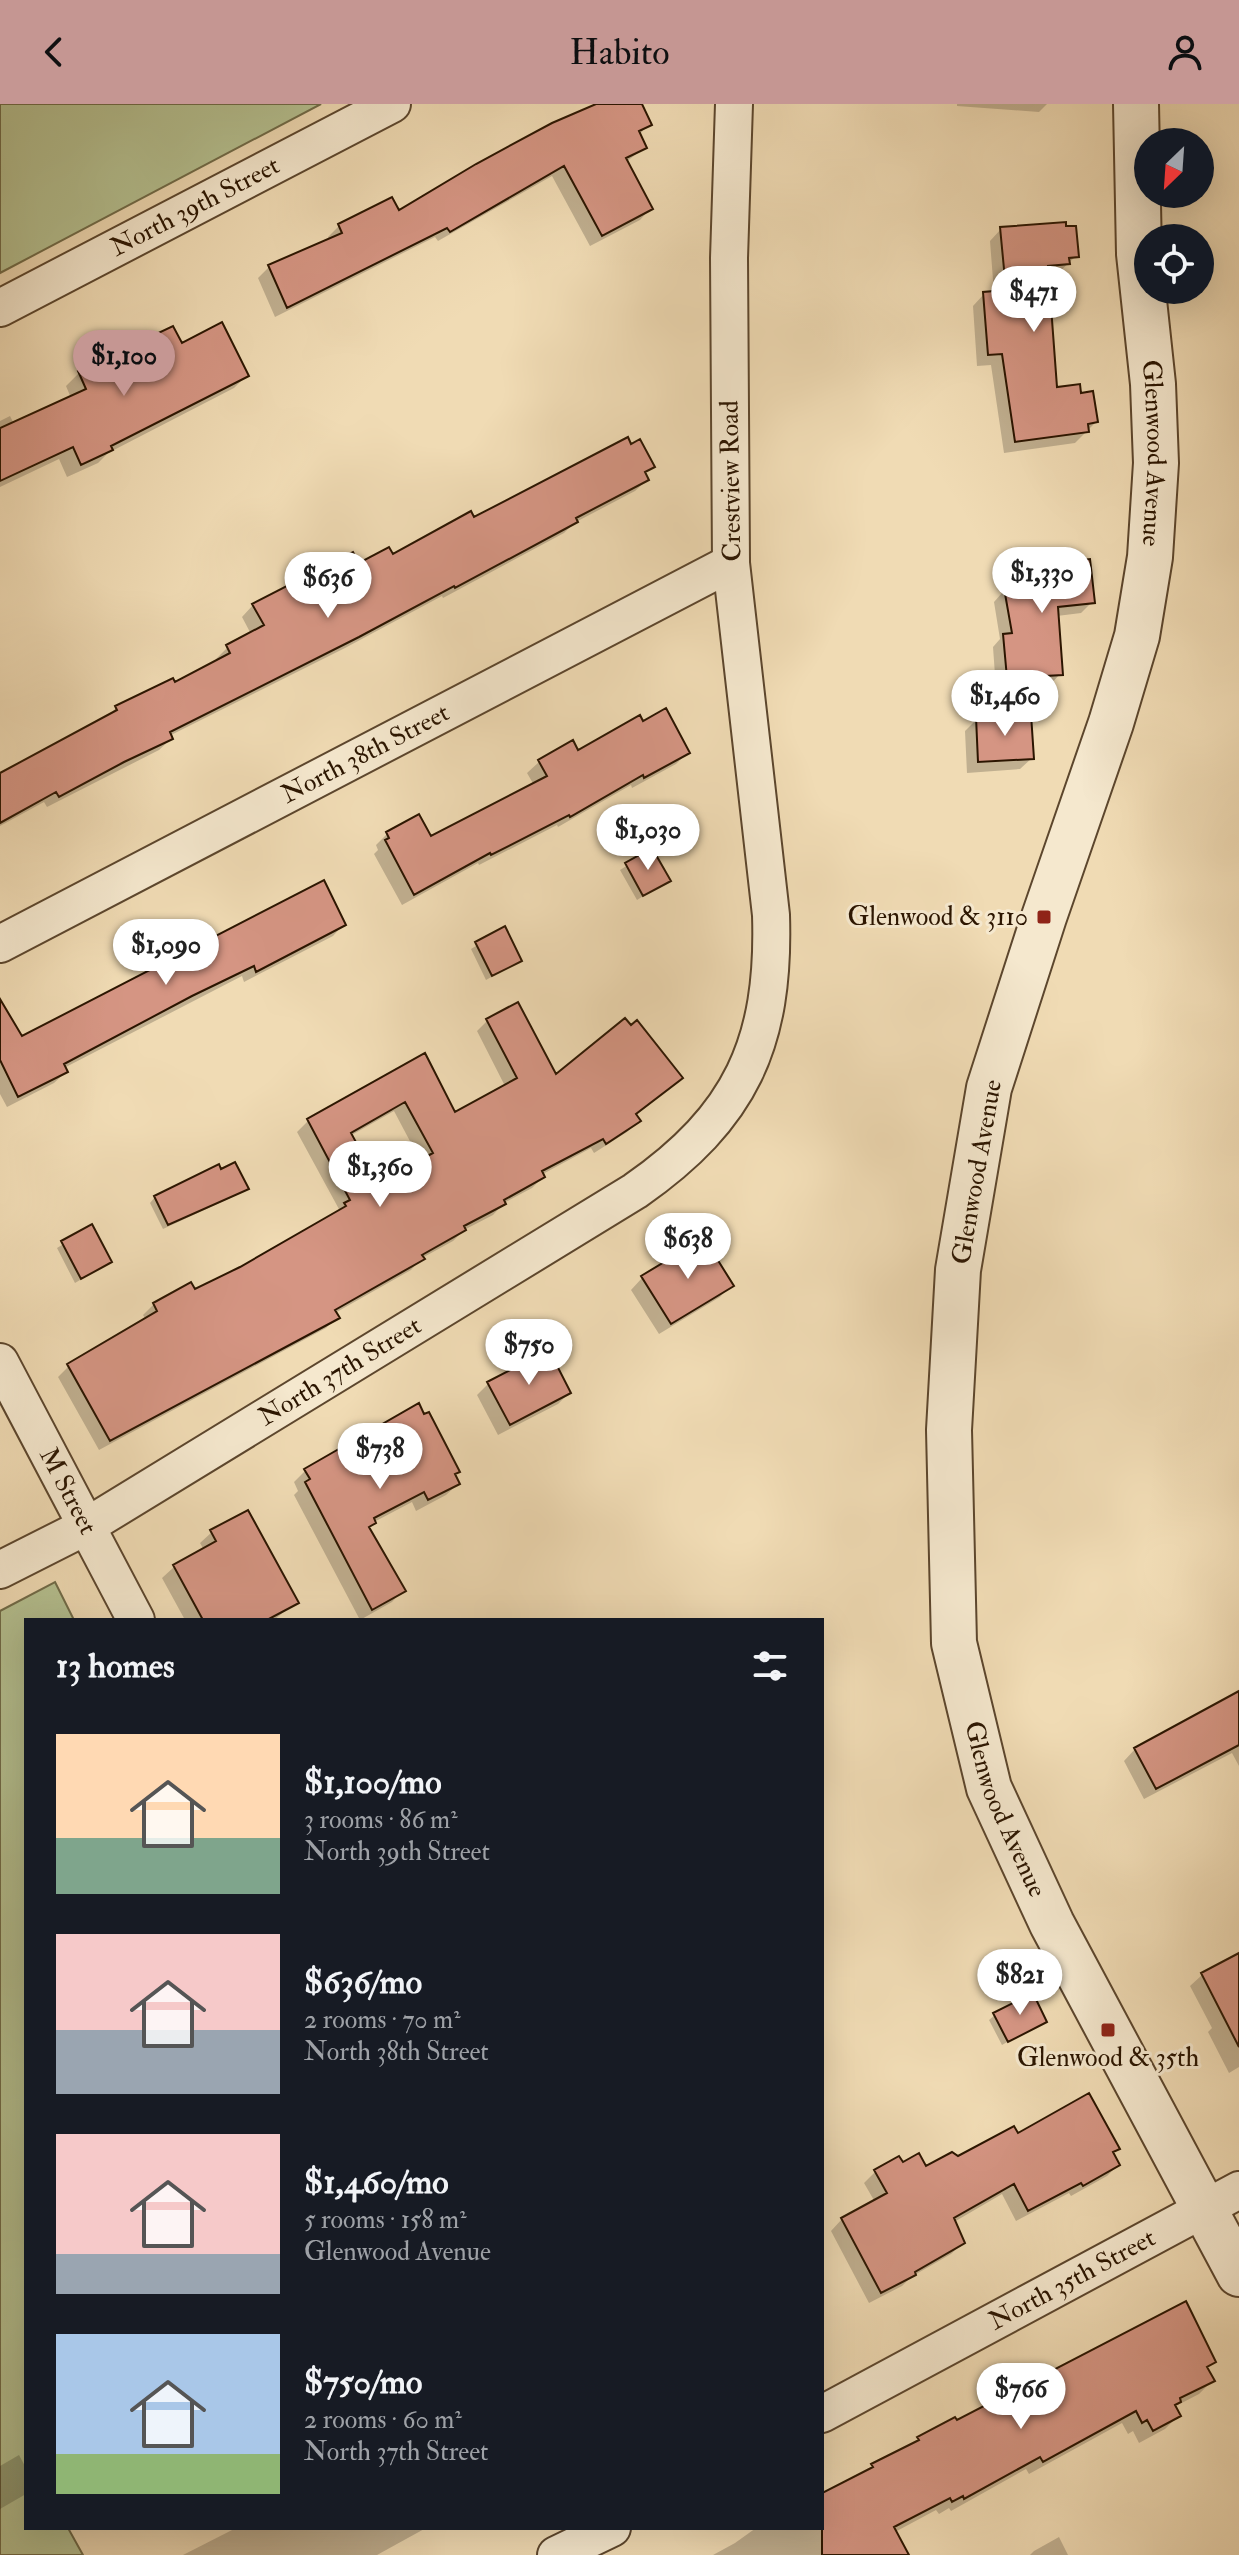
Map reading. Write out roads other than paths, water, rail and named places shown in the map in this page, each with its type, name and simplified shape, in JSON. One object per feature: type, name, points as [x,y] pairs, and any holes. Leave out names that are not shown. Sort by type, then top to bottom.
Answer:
[{"type":"street","name":"North 39th Street","points":[[0,308],[392,104]]},
{"type":"street","name":"Crestview Road","points":[[734,104],[729,258],[731,563],[763,856]]},
{"type":"street","name":"Glenwood Avenue","points":[[1136,104],[1139,254],[1153,384],[1156,463],[1150,557],[1137,636],[1111,723],[989,1088],[958,1270],[949,1430],[954,1643],[989,1788],[1052,1924],[1222,2199],[1239,2274]]},
{"type":"street","name":"North 38th Street","points":[[0,944],[731,563]]},
{"type":"street","name":"North 37th Street","points":[[0,1570],[87,1526],[635,1191],[666,1170],[695,1144],[721,1113],[744,1074],[761,1034],[772,951],[763,856]]},
{"type":"street","name":"M Street","points":[[0,1362],[135,1618]]},
{"type":"street","name":"North 35th Street","points":[[824,2413],[1222,2199]]},
{"type":"street","points":[[556,2555],[608,2530]]},
{"type":"street","points":[[613,2530],[628,2555]]},
{"type":"place","name":"Glenwood & 3110","points":[[1044,917]]},
{"type":"place","name":"Glenwood & 35th","points":[[1108,2030]]}]
